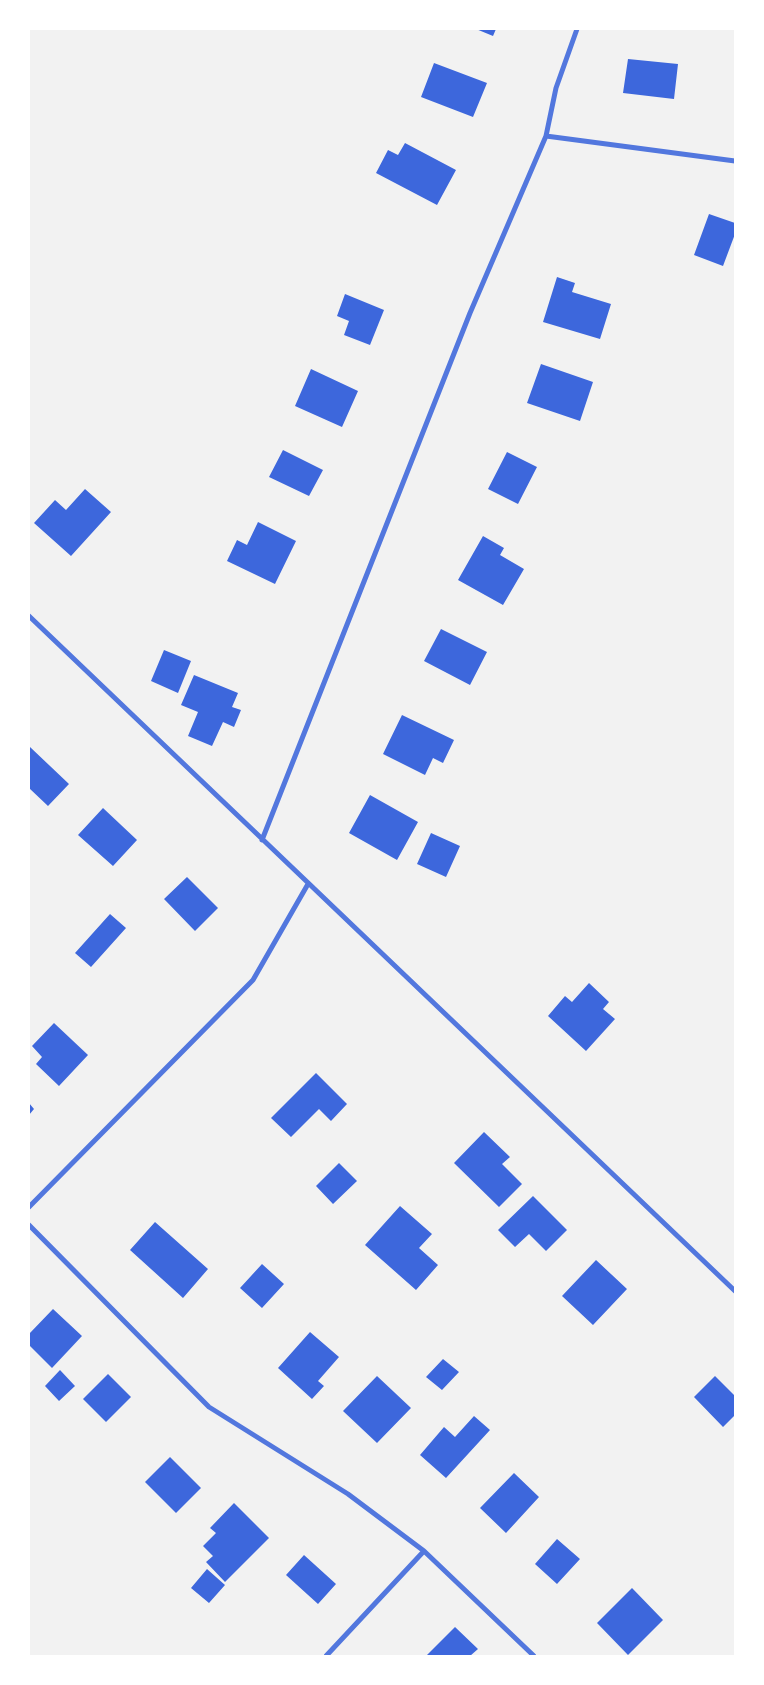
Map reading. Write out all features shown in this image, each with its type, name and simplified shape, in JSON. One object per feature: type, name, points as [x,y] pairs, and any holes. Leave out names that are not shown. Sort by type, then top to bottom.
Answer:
[{"type":"street","points":[[262,840],[470,313],[546,136],[556,88],[578,29]]},
{"type":"street","points":[[546,136],[735,162]]},
{"type":"street","points":[[29,616],[735,1291]]},
{"type":"street","points":[[29,1207],[253,980],[308,884]]},
{"type":"street","points":[[29,1225],[209,1407],[348,1494],[424,1551],[534,1656]]},
{"type":"street","points":[[326,1656],[424,1551]]},
{"type":"building","points":[[476,29],[496,29],[493,36]]},
{"type":"building","points":[[628,59],[678,64],[674,99],[623,93]]},
{"type":"building","points":[[434,63],[487,83],[473,117],[421,97]]},
{"type":"building","points":[[405,143],[456,170],[437,205],[376,173],[388,150],[398,155]]},
{"type":"building","points":[[709,214],[735,223],[735,234],[723,266],[694,255]]},
{"type":"building","points":[[557,277],[575,283],[572,292],[611,304],[600,339],[543,322]]},
{"type":"building","points":[[345,294],[384,310],[370,345],[344,335],[349,321],[337,316]]},
{"type":"building","points":[[541,364],[593,382],[580,421],[527,403]]},
{"type":"building","points":[[311,369],[358,391],[342,427],[295,406]]},
{"type":"building","points":[[283,450],[323,470],[309,496],[269,477]]},
{"type":"building","points":[[507,452],[537,467],[518,504],[488,489]]},
{"type":"building","points":[[85,489],[111,512],[71,556],[34,523],[55,500],[66,510]]},
{"type":"building","points":[[258,522],[296,541],[275,584],[227,561],[237,540],[247,545]]},
{"type":"building","points":[[483,536],[504,548],[500,555],[524,569],[503,605],[458,580]]},
{"type":"building","points":[[441,629],[487,652],[470,685],[424,661]]},
{"type":"building","points":[[164,650],[191,661],[178,693],[151,681]]},
{"type":"building","points":[[194,675],[238,693],[232,707],[241,710],[234,727],[223,722],[212,746],[188,736],[198,712],[181,705]]},
{"type":"building","points":[[402,715],[454,740],[443,763],[433,758],[425,775],[383,754]]},
{"type":"building","points":[[30,747],[69,784],[48,806],[29,788]]},
{"type":"building","points":[[370,795],[418,822],[397,860],[349,833]]},
{"type":"building","points":[[103,808],[137,840],[113,866],[78,835]]},
{"type":"building","points":[[431,833],[460,846],[446,877],[417,864]]},
{"type":"building","points":[[187,877],[218,908],[195,931],[164,899]]},
{"type":"building","points":[[110,914],[126,928],[91,967],[75,953]]},
{"type":"building","points":[[589,983],[609,1002],[603,1009],[615,1019],[586,1051],[548,1016],[565,996],[572,1002]]},
{"type":"building","points":[[54,1023],[88,1055],[59,1086],[36,1064],[42,1057],[32,1046]]},
{"type":"building","points":[[316,1073],[347,1104],[331,1121],[319,1109],[291,1137],[271,1118]]},
{"type":"building","points":[[29,1103],[34,1109],[29,1115]]},
{"type":"building","points":[[484,1132],[510,1157],[502,1164],[522,1184],[499,1207],[454,1163]]},
{"type":"building","points":[[339,1163],[357,1181],[333,1204],[316,1186]]},
{"type":"building","points":[[533,1196],[567,1230],[546,1251],[529,1234],[515,1247],[498,1230]]},
{"type":"building","points":[[400,1206],[432,1234],[419,1248],[438,1265],[416,1290],[365,1245]]},
{"type":"building","points":[[155,1222],[208,1269],[183,1298],[130,1250]]},
{"type":"building","points":[[596,1260],[627,1289],[593,1325],[562,1296]]},
{"type":"building","points":[[262,1264],[284,1284],[262,1308],[240,1288]]},
{"type":"building","points":[[53,1309],[82,1336],[52,1368],[29,1345],[29,1334]]},
{"type":"building","points":[[310,1332],[339,1357],[318,1381],[324,1386],[312,1399],[278,1368]]},
{"type":"building","points":[[443,1359],[459,1372],[442,1390],[426,1377]]},
{"type":"building","points":[[60,1370],[75,1386],[59,1401],[45,1386]]},
{"type":"building","points":[[108,1374],[131,1397],[106,1422],[83,1399]]},
{"type":"building","points":[[377,1376],[411,1408],[377,1443],[343,1411]]},
{"type":"building","points":[[715,1376],[735,1396],[735,1415],[723,1427],[694,1397]]},
{"type":"building","points":[[474,1416],[490,1430],[446,1478],[420,1455],[444,1427],[455,1437]]},
{"type":"building","points":[[170,1457],[201,1488],[176,1513],[145,1482]]},
{"type":"building","points":[[514,1473],[539,1497],[506,1533],[480,1508]]},
{"type":"building","points":[[234,1503],[269,1538],[225,1582],[206,1562],[213,1556],[203,1546],[216,1533],[210,1528]]},
{"type":"building","points":[[557,1539],[580,1559],[557,1584],[535,1564]]},
{"type":"building","points":[[304,1555],[336,1584],[318,1604],[286,1575]]},
{"type":"building","points":[[207,1569],[225,1585],[209,1603],[191,1588]]},
{"type":"building","points":[[632,1588],[663,1620],[628,1655],[597,1623]]},
{"type":"building","points":[[455,1627],[478,1649],[470,1656],[426,1656]]}]
